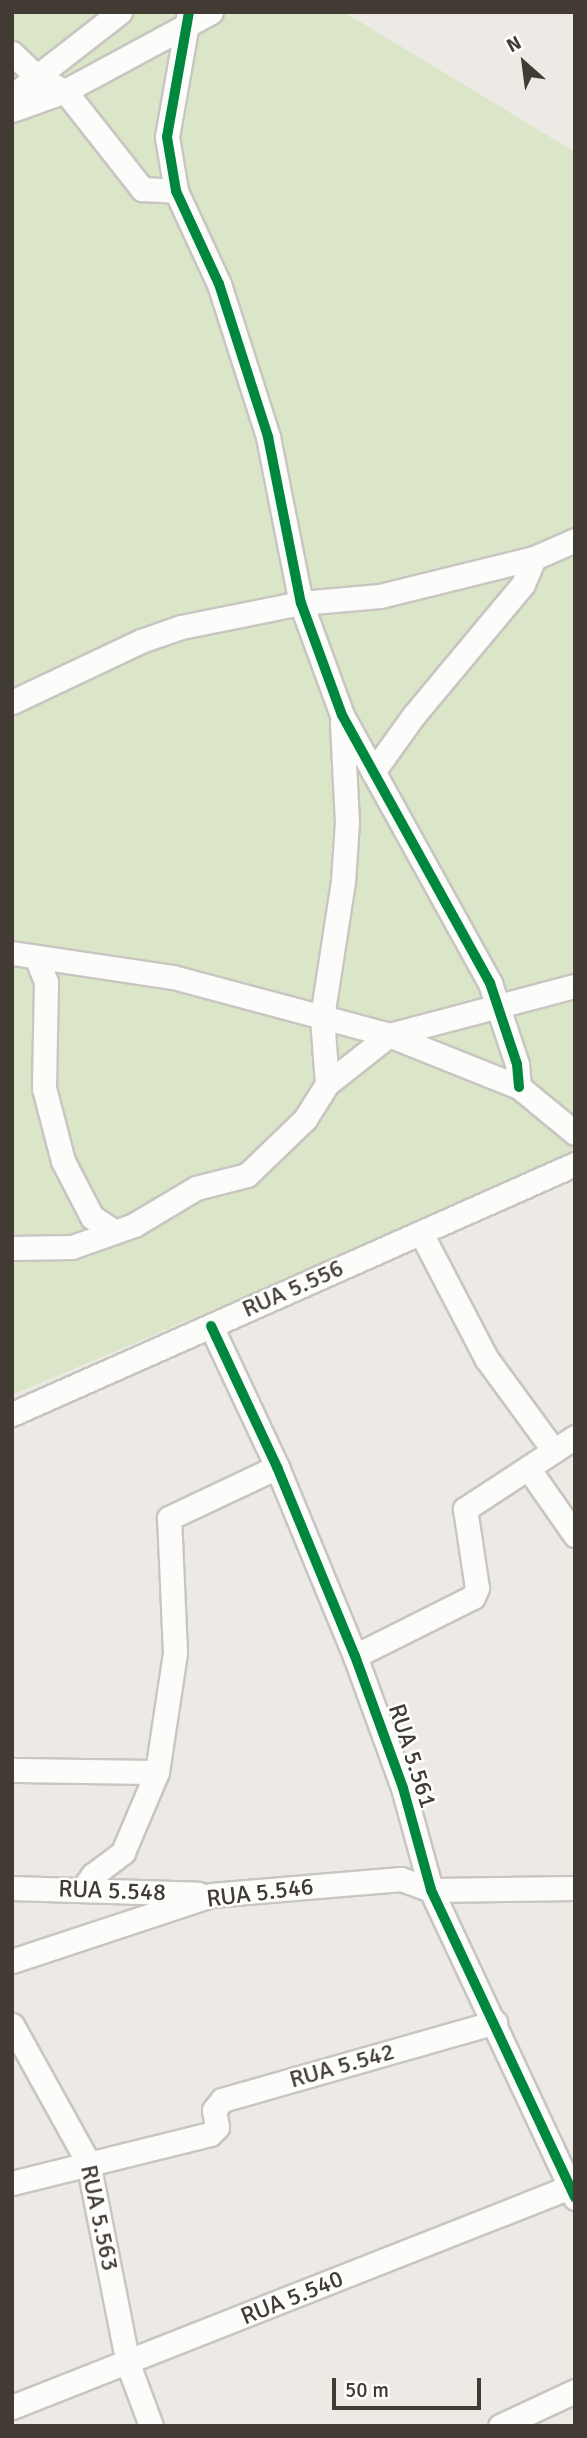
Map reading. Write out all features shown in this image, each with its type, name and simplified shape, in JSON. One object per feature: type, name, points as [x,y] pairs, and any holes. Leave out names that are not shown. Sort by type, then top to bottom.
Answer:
[{"type":"street","points":[[12,96],[120,12]]},
{"type":"street","points":[[12,110],[65,91],[164,39],[189,17],[212,12]]},
{"type":"street","points":[[189,17],[167,137],[176,191],[219,284],[268,437],[301,603],[342,715],[472,947],[517,1065],[519,1087]]},
{"type":"street","points":[[12,53],[37,77],[65,91],[142,189],[176,191]]},
{"type":"street","points":[[12,702],[142,641],[181,627],[301,603],[380,596],[534,558],[575,540]]},
{"type":"street","points":[[373,772],[523,584],[534,558]]},
{"type":"street","points":[[327,1084],[322,1017],[343,882],[347,822],[342,715]]},
{"type":"street","points":[[12,953],[173,977],[260,1004],[389,1035],[519,1087],[575,1133]]},
{"type":"street","points":[[36,957],[46,982],[44,1088],[63,1161],[92,1217],[115,1232]]},
{"type":"street","points":[[12,1248],[72,1247],[154,1215],[196,1188],[247,1175],[305,1119],[327,1084],[389,1035],[575,986]]},
{"type":"street","name":"RUA 5.556","points":[[12,1414],[575,1164]]},
{"type":"street","points":[[421,1233],[486,1358],[554,1451]]},
{"type":"street","name":"RUA 5.561","points":[[211,1326],[277,1466],[355,1656],[403,1788],[431,1890],[573,2190]]},
{"type":"street","points":[[355,1656],[473,1597],[477,1588],[465,1509],[575,1437]]},
{"type":"street","points":[[82,1890],[93,1875],[124,1852],[157,1772],[176,1653],[169,1518],[277,1466]]},
{"type":"street","points":[[528,1468],[575,1535]]},
{"type":"street","points":[[12,1770],[157,1772]]},
{"type":"street","name":"RUA 5.546","points":[[12,1961],[211,1895],[401,1879],[431,1890],[575,1888]]},
{"type":"street","name":"RUA 5.548","points":[[12,1888],[211,1895]]},
{"type":"street","name":"RUA 5.542","points":[[88,2162],[215,2132],[215,2110],[222,2100],[495,2022]]},
{"type":"street","name":"RUA 5.563","points":[[12,2025],[88,2162],[128,2364],[151,2426]]},
{"type":"street","points":[[12,2183],[88,2162]]},
{"type":"street","name":"RUA 5.540","points":[[12,2407],[573,2190]]},
{"type":"street","points":[[500,2426],[575,2391]]},
{"type":"green space","points":[[12,12],[344,12],[575,152],[575,1157],[12,1395]]},
{"type":"cycle path","points":[[189,12],[167,137],[176,191],[219,284],[268,437],[301,603],[342,715],[490,983],[517,1064],[519,1087]]},
{"type":"cycle path","points":[[211,1326],[277,1467],[355,1656],[403,1788],[431,1890],[575,2198]]}]
